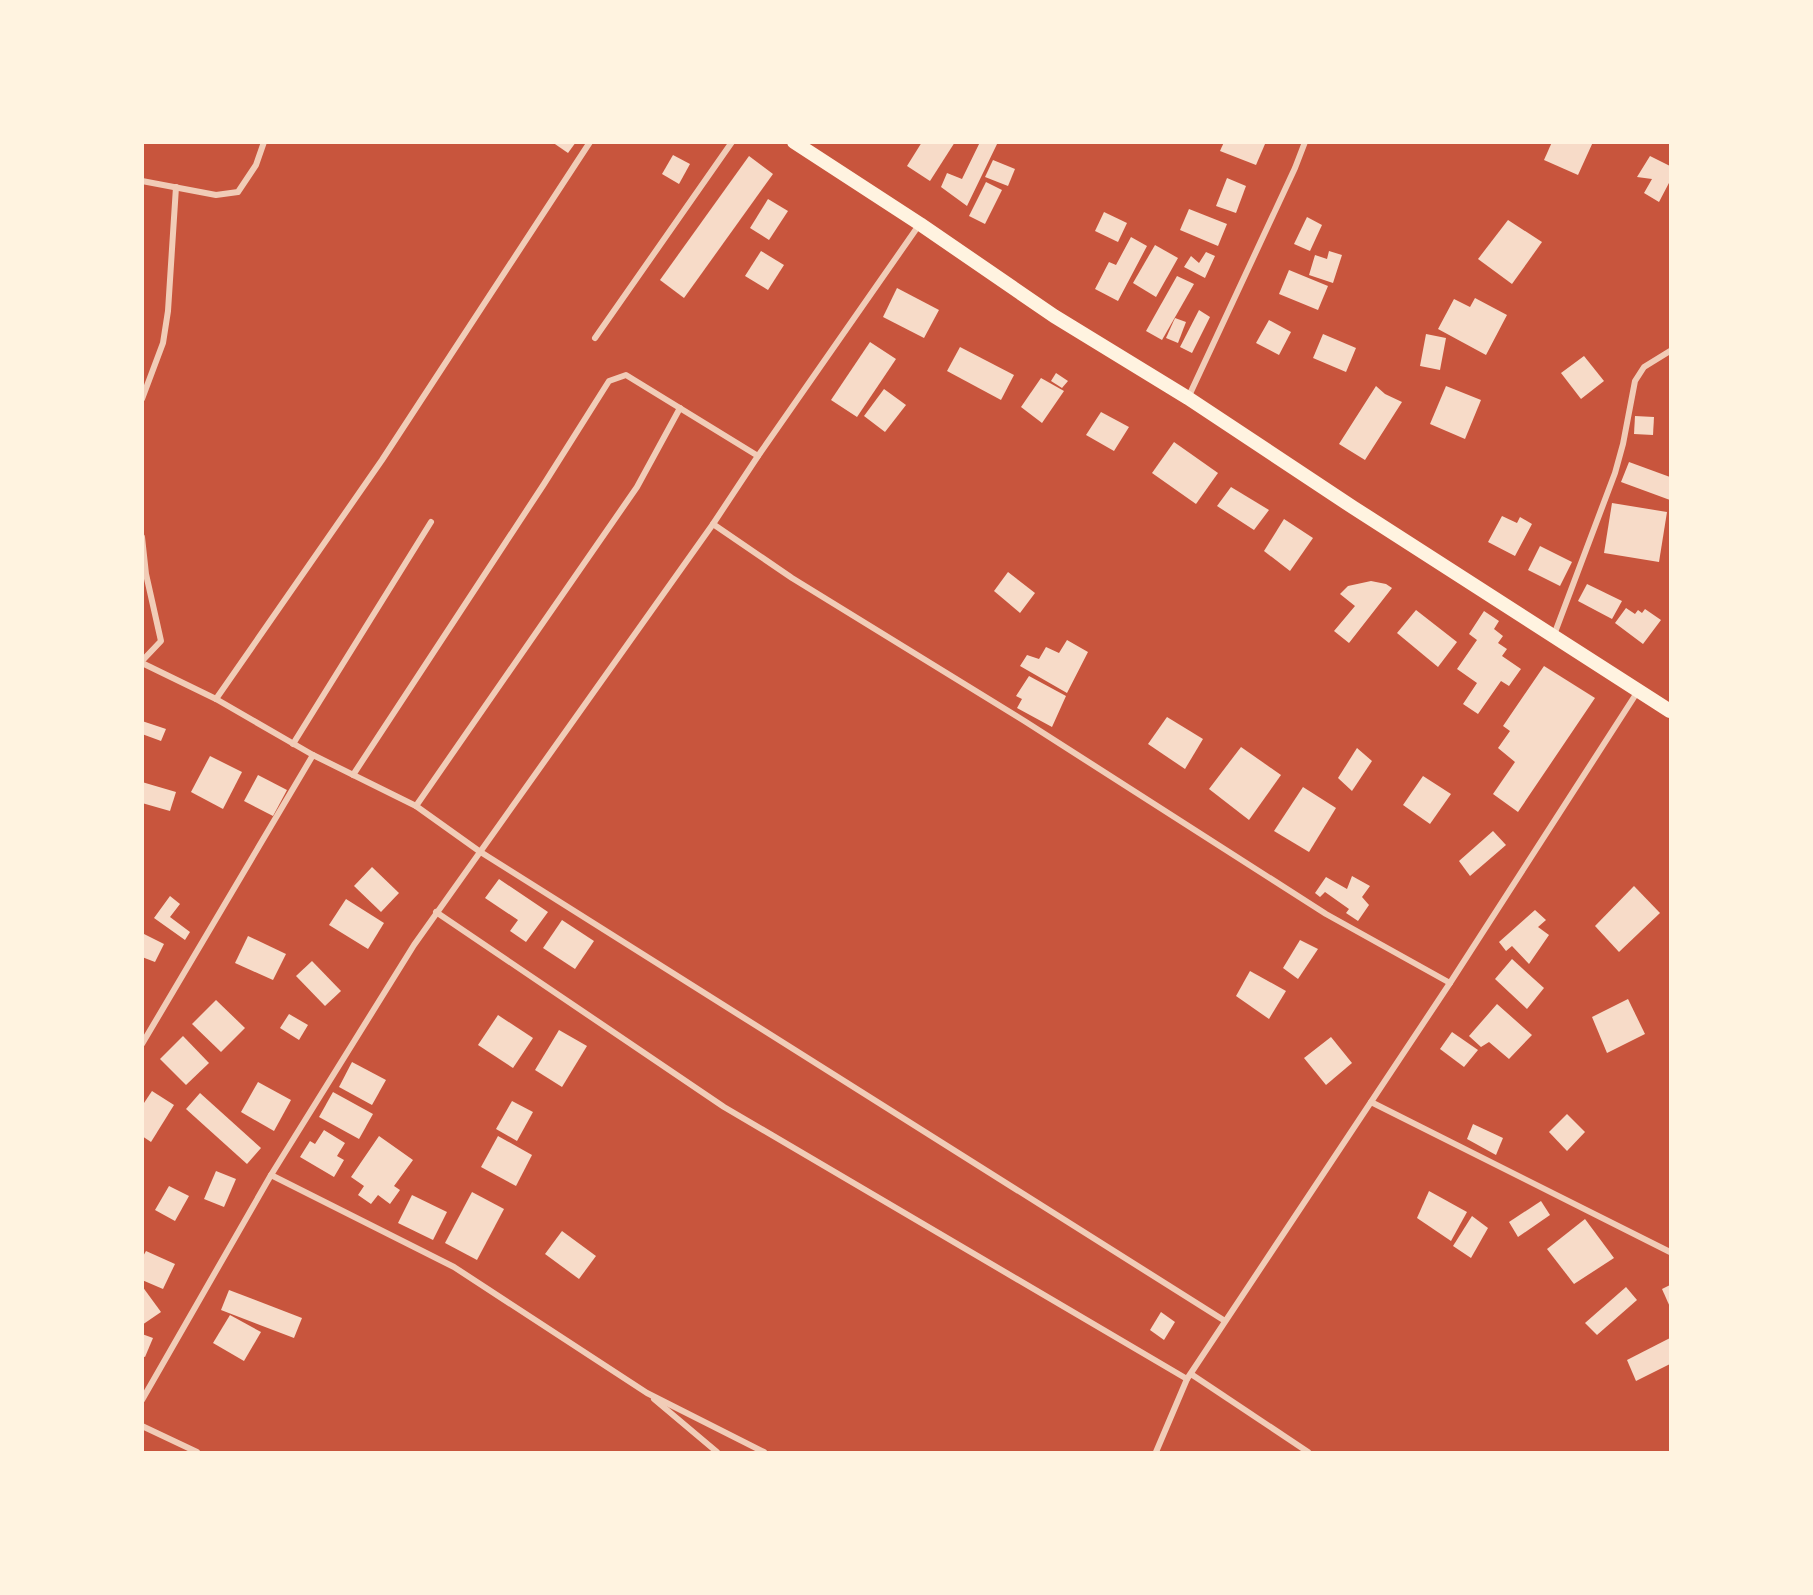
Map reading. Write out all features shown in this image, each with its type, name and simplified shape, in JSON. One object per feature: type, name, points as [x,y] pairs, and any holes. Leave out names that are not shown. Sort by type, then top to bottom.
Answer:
[{"type":"highway","points":[[794,142],[920,224],[1054,316],[1188,398],[1354,508],[1639,690],[1670,713]]},
{"type":"street","points":[[142,181],[216,195],[238,192],[256,165],[264,142]]},
{"type":"street","points":[[216,699],[382,460],[590,142]]},
{"type":"street","points":[[595,338],[732,142]]},
{"type":"street","points":[[1188,398],[1305,142]]},
{"type":"street","points":[[142,399],[163,343],[168,311],[176,187]]},
{"type":"street","points":[[142,1400],[272,1175],[407,955],[713,524],[920,224]]},
{"type":"street","points":[[1554,636],[1615,473],[1635,381],[1644,367],[1671,351]]},
{"type":"street","points":[[353,775],[609,381],[626,375],[758,456]]},
{"type":"street","points":[[416,806],[637,487],[680,408]]},
{"type":"street","points":[[293,744],[431,522]]},
{"type":"street","points":[[713,524],[792,578],[1026,722],[1326,914],[1450,983]]},
{"type":"street","points":[[142,537],[146,574],[161,641],[142,662],[216,699],[313,755],[416,806],[479,851],[1225,1321]]},
{"type":"street","points":[[1156,1452],[1189,1376],[1450,983],[1639,690]]},
{"type":"street","points":[[142,1044],[313,755]]},
{"type":"street","points":[[436,912],[724,1107],[1189,1376],[1308,1452]]},
{"type":"street","points":[[1371,1102],[1671,1252]]},
{"type":"street","points":[[272,1175],[454,1267],[647,1393],[764,1452]]},
{"type":"street","points":[[647,1393],[717,1452]]},
{"type":"street","points":[[142,1426],[196,1452]]},
{"type":"building","points":[[552,142],[576,142],[568,153]]},
{"type":"building","points":[[922,142],[955,142],[930,181],[907,166]]},
{"type":"building","points":[[980,142],[998,142],[967,206],[941,187],[947,173],[962,179]]},
{"type":"building","points":[[1224,142],[1262,142],[1265,144],[1256,165],[1220,151]]},
{"type":"building","points":[[1552,142],[1593,142],[1578,175],[1544,160]]},
{"type":"building","points":[[673,155],[690,164],[679,184],[662,174]]},
{"type":"building","points":[[749,156],[773,174],[684,298],[660,280]]},
{"type":"building","points":[[1650,156],[1670,166],[1670,181],[1659,202],[1644,193],[1652,179],[1637,177]]},
{"type":"building","points":[[993,160],[1015,169],[1008,186],[985,177]]},
{"type":"building","points":[[1227,178],[1246,186],[1236,213],[1216,206]]},
{"type":"building","points":[[986,182],[1002,190],[985,224],[969,216]]},
{"type":"building","points":[[768,199],[788,211],[769,240],[750,228]]},
{"type":"building","points":[[1189,209],[1227,224],[1218,246],[1180,230]]},
{"type":"building","points":[[1104,212],[1127,223],[1118,242],[1095,231]]},
{"type":"building","points":[[1307,217],[1322,225],[1310,251],[1294,244]]},
{"type":"building","points":[[1508,220],[1542,242],[1512,284],[1478,259]]},
{"type":"building","points":[[1131,237],[1147,246],[1118,301],[1095,289],[1109,262],[1116,265]]},
{"type":"building","points":[[1155,245],[1178,258],[1156,297],[1133,283]]},
{"type":"building","points":[[761,251],[784,265],[768,290],[745,276]]},
{"type":"building","points":[[1329,251],[1342,255],[1333,283],[1309,275],[1315,255],[1327,259]]},
{"type":"building","points":[[1206,252],[1215,256],[1205,278],[1184,267],[1191,256],[1199,263]]},
{"type":"building","points":[[1289,270],[1328,286],[1318,310],[1279,294]]},
{"type":"building","points":[[1177,276],[1194,284],[1162,340],[1146,331]]},
{"type":"building","points":[[897,288],[939,310],[924,338],[883,317]]},
{"type":"building","points":[[1475,298],[1507,315],[1486,355],[1438,329],[1454,299],[1470,307]]},
{"type":"building","points":[[1199,310],[1210,317],[1192,353],[1180,347]]},
{"type":"building","points":[[1175,318],[1186,322],[1178,343],[1166,338]]},
{"type":"building","points":[[1269,320],[1291,332],[1279,355],[1256,343]]},
{"type":"building","points":[[1323,334],[1356,348],[1346,372],[1313,358]]},
{"type":"building","points":[[1426,334],[1446,338],[1440,370],[1420,366]]},
{"type":"building","points":[[870,342],[896,359],[857,417],[831,400]]},
{"type":"building","points":[[960,347],[1014,375],[1001,400],[947,371]]},
{"type":"building","points":[[1584,356],[1604,381],[1581,399],[1561,373]]},
{"type":"building","points":[[1056,373],[1068,381],[1062,388],[1051,381]]},
{"type":"building","points":[[1041,378],[1064,391],[1042,423],[1021,407]]},
{"type":"building","points":[[1376,386],[1385,394],[1402,402],[1365,460],[1339,444]]},
{"type":"building","points":[[1446,386],[1481,400],[1465,439],[1430,424]]},
{"type":"building","points":[[884,389],[906,405],[885,432],[864,416]]},
{"type":"building","points":[[1101,412],[1129,427],[1114,451],[1086,435]]},
{"type":"building","points":[[1635,416],[1654,417],[1653,435],[1634,434]]},
{"type":"building","points":[[1174,442],[1218,473],[1196,504],[1152,473]]},
{"type":"building","points":[[1629,462],[1670,477],[1670,500],[1621,482]]},
{"type":"building","points":[[1231,487],[1269,510],[1254,530],[1217,506]]},
{"type":"building","points":[[1612,503],[1667,512],[1659,562],[1604,553]]},
{"type":"building","points":[[1502,516],[1517,523],[1520,517],[1532,524],[1515,556],[1488,542]]},
{"type":"building","points":[[1284,519],[1313,538],[1290,571],[1264,551]]},
{"type":"building","points":[[1540,546],[1572,562],[1560,586],[1528,570]]},
{"type":"building","points":[[1008,572],[1035,593],[1020,613],[994,591]]},
{"type":"building","points":[[1371,581],[1386,584],[1392,588],[1349,643],[1334,631],[1355,606],[1340,594],[1348,586]]},
{"type":"building","points":[[1587,584],[1622,601],[1612,619],[1578,601]]},
{"type":"building","points":[[1626,608],[1635,614],[1638,610],[1642,613],[1645,609],[1661,620],[1643,644],[1615,623]]},
{"type":"building","points":[[1416,610],[1457,642],[1438,667],[1397,633]]},
{"type":"building","points":[[1484,611],[1499,621],[1494,629],[1503,636],[1498,643],[1507,649],[1502,656],[1521,669],[1509,686],[1501,681],[1478,714],[1463,704],[1477,683],[1457,669],[1477,640],[1469,634]]},
{"type":"building","points":[[1067,640],[1088,652],[1067,693],[1020,666],[1027,655],[1039,659],[1046,647],[1059,653]]},
{"type":"building","points":[[1544,666],[1595,698],[1518,812],[1493,794],[1515,762],[1498,748],[1510,731],[1503,726]]},
{"type":"building","points":[[1029,676],[1066,696],[1052,727],[1017,708],[1022,699],[1016,696]]},
{"type":"building","points":[[1167,717],[1203,739],[1185,769],[1148,744]]},
{"type":"building","points":[[142,721],[166,729],[161,741],[142,734]]},
{"type":"building","points":[[1241,747],[1281,775],[1249,820],[1209,789]]},
{"type":"building","points":[[1357,748],[1372,761],[1352,791],[1338,778]]},
{"type":"building","points":[[210,756],[242,772],[223,809],[191,792]]},
{"type":"building","points":[[258,775],[287,790],[273,816],[244,801]]},
{"type":"building","points":[[1423,776],[1451,794],[1430,824],[1403,805]]},
{"type":"building","points":[[142,782],[176,792],[170,811],[142,803]]},
{"type":"building","points":[[1303,787],[1336,808],[1309,852],[1274,831]]},
{"type":"building","points":[[1493,831],[1506,845],[1470,876],[1459,861]]},
{"type":"building","points":[[372,867],[399,893],[381,912],[354,886]]},
{"type":"building","points":[[1352,876],[1370,886],[1362,897],[1369,905],[1358,921],[1346,913],[1349,909],[1325,892],[1320,897],[1315,893],[1326,877],[1347,889]]},
{"type":"building","points":[[499,879],[548,912],[526,942],[510,931],[518,920],[485,898]]},
{"type":"building","points":[[1634,886],[1660,913],[1619,952],[1595,926]]},
{"type":"building","points":[[170,896],[180,904],[170,917],[190,932],[185,940],[154,918]]},
{"type":"building","points":[[346,899],[384,923],[368,949],[329,925]]},
{"type":"building","points":[[1535,910],[1546,920],[1538,927],[1549,935],[1529,964],[1512,946],[1506,951],[1499,942]]},
{"type":"building","points":[[562,920],[594,941],[575,969],[543,948]]},
{"type":"building","points":[[142,933],[164,944],[155,962],[142,957]]},
{"type":"building","points":[[248,936],[286,954],[273,980],[235,963]]},
{"type":"building","points":[[1300,940],[1318,949],[1298,979],[1283,968]]},
{"type":"building","points":[[1512,959],[1544,988],[1527,1009],[1495,979]]},
{"type":"building","points":[[312,961],[341,991],[325,1006],[296,976]]},
{"type":"building","points":[[1250,971],[1286,991],[1269,1019],[1236,996]]},
{"type":"building","points":[[1628,999],[1645,1034],[1607,1053],[1592,1017]]},
{"type":"building","points":[[216,1000],[245,1028],[221,1052],[192,1024]]},
{"type":"building","points":[[1497,1004],[1532,1035],[1509,1059],[1489,1042],[1481,1047],[1469,1036]]},
{"type":"building","points":[[289,1014],[308,1025],[299,1040],[280,1028]]},
{"type":"building","points":[[498,1015],[533,1038],[513,1068],[478,1045]]},
{"type":"building","points":[[559,1030],[587,1046],[562,1087],[535,1070]]},
{"type":"building","points":[[1452,1032],[1478,1050],[1464,1067],[1440,1049]]},
{"type":"building","points":[[183,1036],[209,1063],[186,1085],[160,1059]]},
{"type":"building","points":[[1331,1037],[1352,1063],[1326,1085],[1304,1058]]},
{"type":"building","points":[[352,1062],[386,1080],[372,1105],[339,1087]]},
{"type":"building","points":[[258,1082],[291,1100],[274,1131],[241,1112]]},
{"type":"building","points":[[152,1091],[174,1105],[151,1142],[142,1136],[142,1106]]},
{"type":"building","points":[[333,1092],[373,1114],[359,1139],[319,1117]]},
{"type":"building","points":[[200,1093],[261,1148],[247,1164],[186,1109]]},
{"type":"building","points":[[512,1101],[533,1112],[517,1141],[496,1129]]},
{"type":"building","points":[[1567,1114],[1585,1132],[1567,1151],[1549,1132]]},
{"type":"building","points":[[1473,1124],[1503,1138],[1496,1155],[1467,1139]]},
{"type":"building","points":[[324,1130],[345,1143],[337,1156],[344,1160],[334,1177],[300,1157],[310,1141],[315,1144]]},
{"type":"building","points":[[379,1136],[413,1160],[394,1186],[400,1190],[390,1204],[378,1195],[371,1204],[358,1195],[364,1186],[351,1177]]},
{"type":"building","points":[[498,1136],[532,1155],[516,1186],[481,1167]]},
{"type":"building","points":[[216,1171],[236,1179],[224,1207],[204,1199]]},
{"type":"building","points":[[169,1186],[189,1196],[175,1221],[155,1210]]},
{"type":"building","points":[[1429,1191],[1467,1212],[1451,1241],[1417,1218]]},
{"type":"building","points":[[472,1192],[504,1209],[477,1260],[445,1243]]},
{"type":"building","points":[[412,1195],[447,1212],[433,1240],[398,1223]]},
{"type":"building","points":[[1541,1201],[1550,1215],[1518,1237],[1509,1222]]},
{"type":"building","points":[[1472,1216],[1488,1228],[1471,1258],[1453,1246]]},
{"type":"building","points":[[1585,1219],[1614,1258],[1574,1284],[1547,1249]]},
{"type":"building","points":[[562,1231],[596,1256],[579,1279],[545,1254]]},
{"type":"building","points":[[146,1251],[175,1264],[163,1289],[142,1280],[142,1258]]},
{"type":"building","points":[[1670,1285],[1670,1307],[1662,1289]]},
{"type":"building","points":[[142,1286],[161,1312],[142,1325]]},
{"type":"building","points":[[1626,1287],[1637,1300],[1597,1335],[1585,1323]]},
{"type":"building","points":[[229,1290],[302,1318],[294,1338],[221,1310]]},
{"type":"building","points":[[1161,1312],[1175,1322],[1164,1340],[1150,1330]]},
{"type":"building","points":[[230,1315],[261,1332],[244,1361],[213,1343]]},
{"type":"building","points":[[142,1334],[153,1338],[145,1357],[142,1356]]},
{"type":"building","points":[[1670,1338],[1670,1364],[1636,1381],[1627,1360]]}]
